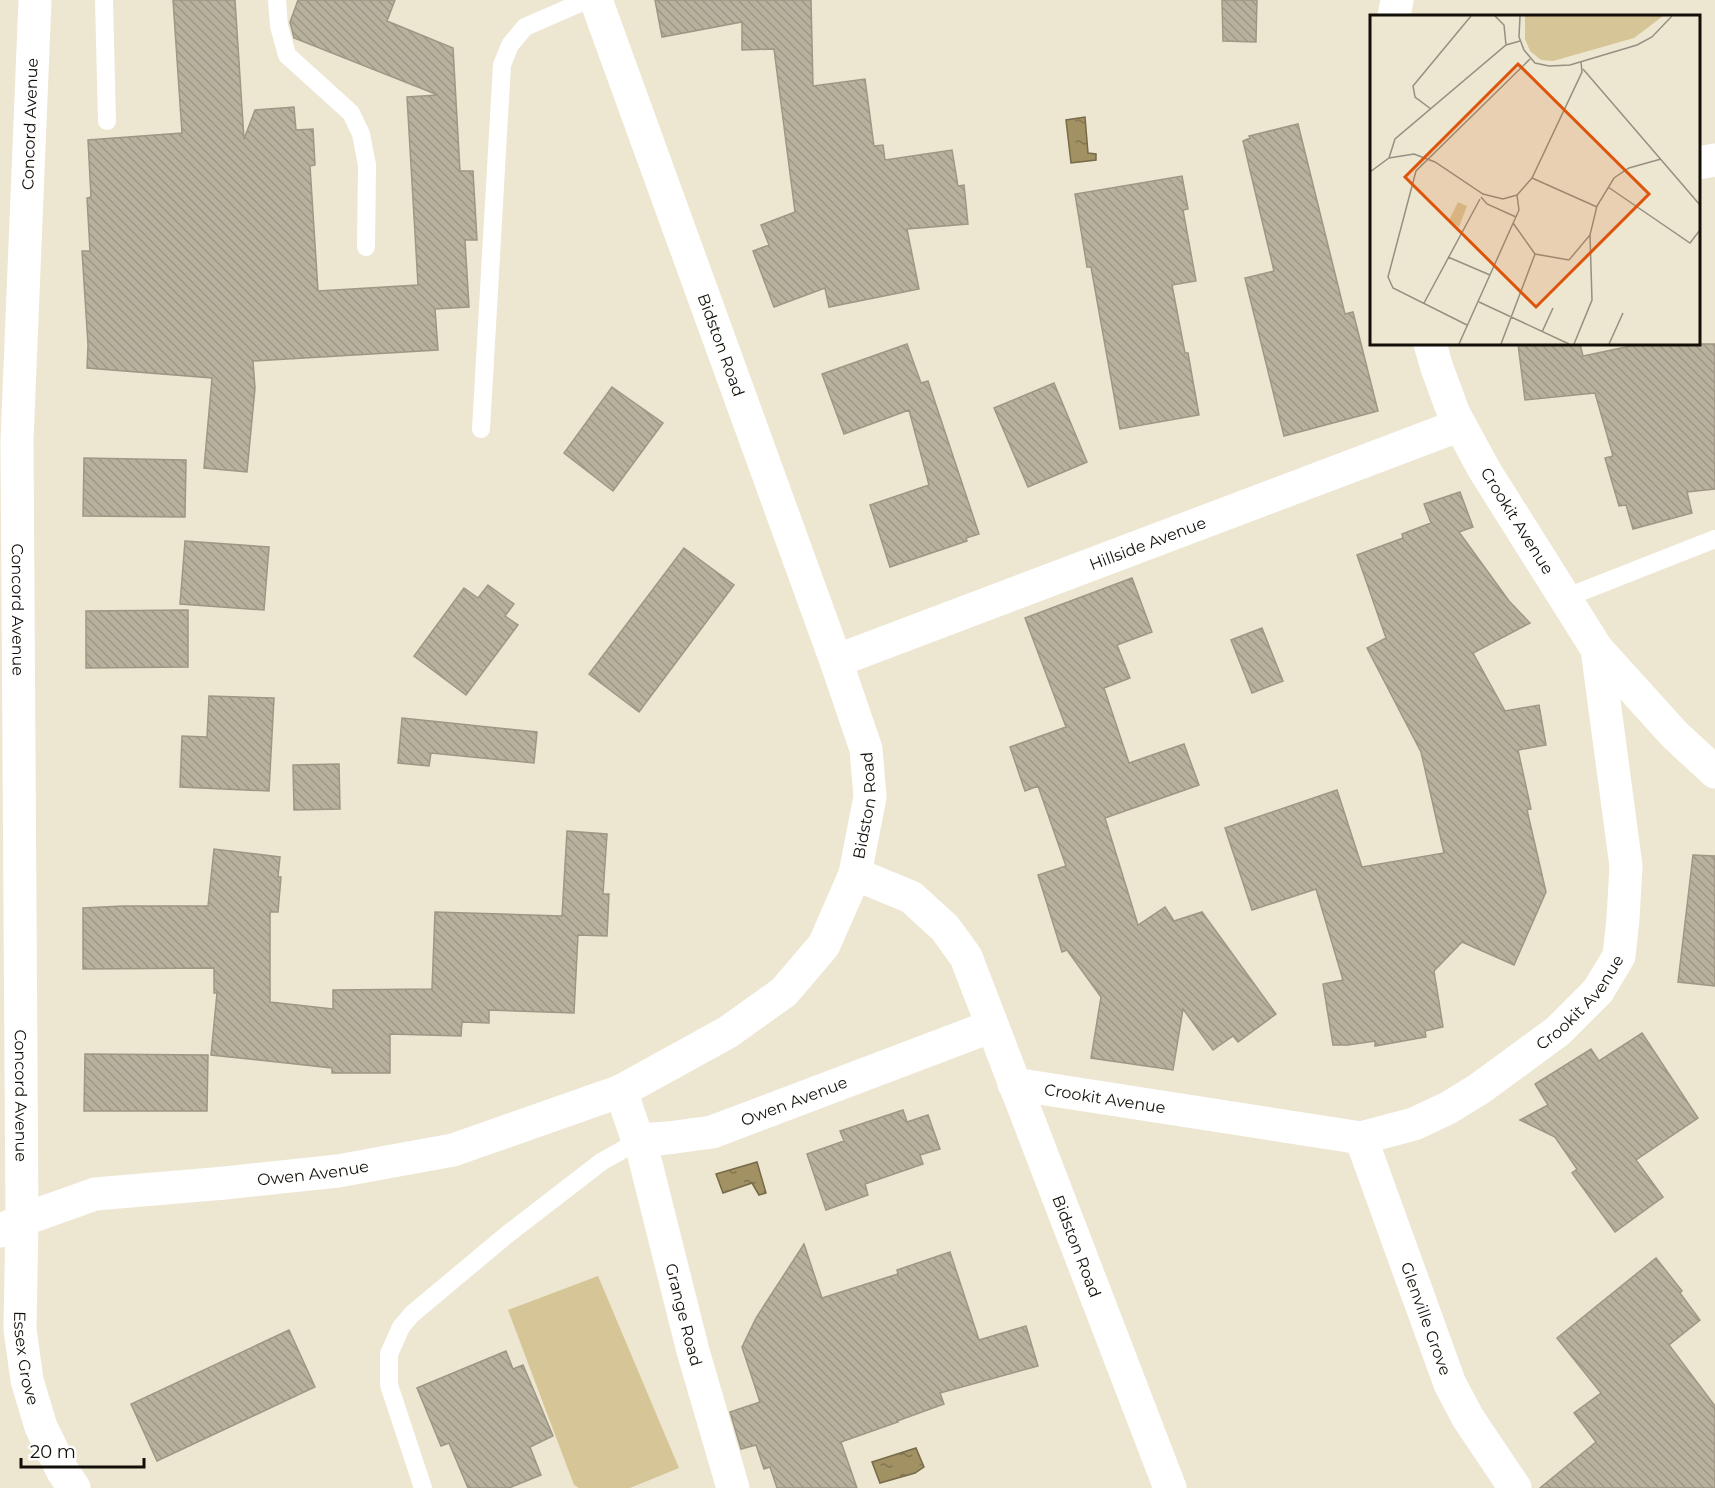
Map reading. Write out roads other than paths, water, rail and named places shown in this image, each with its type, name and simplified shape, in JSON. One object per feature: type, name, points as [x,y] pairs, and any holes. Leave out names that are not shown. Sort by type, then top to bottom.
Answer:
[{"type":"street","name":"Concord Avenue","points":[[11,1225],[17,441],[35,0]]},
{"type":"street","name":"Bidston Road","points":[[596,0],[836,660],[866,749],[870,797],[855,874],[911,897],[945,928],[966,957],[1170,1488]]},
{"type":"street","points":[[1394,15],[1397,0]]},
{"type":"street","points":[[1700,163],[1715,160]]},
{"type":"street","name":"Crookit Avenue","points":[[1014,1084],[1361,1138],[1414,1124],[1448,1108],[1479,1089],[1558,1031],[1598,991],[1619,956],[1626,866],[1597,649],[1485,471],[1460,425],[1430,345]]},
{"type":"street","name":"Hillside Avenue","points":[[836,660],[1460,425]]},
{"type":"street","points":[[1597,649],[1675,735],[1715,772]]},
{"type":"street","name":"Owen Avenue","points":[[11,1225],[95,1194],[225,1184],[338,1171],[453,1150],[621,1091],[728,1032],[784,992],[824,945],[855,874]]},
{"type":"street","name":"Owen Avenue","points":[[640,1140],[712,1132],[992,1026]]},
{"type":"street","points":[[621,1091],[636,1135],[640,1140]]},
{"type":"street","name":"Glenville Grove","points":[[1361,1138],[1450,1384],[1468,1418],[1515,1488]]},
{"type":"street","name":"Grange Road","points":[[640,1140],[693,1351],[733,1488]]},
{"type":"street","name":"Essex Grove","points":[[11,1225],[27,1380],[41,1427],[62,1470],[74,1488]]},
{"type":"lane","points":[[104,0],[107,121]]},
{"type":"lane","points":[[277,0],[279,26],[287,55],[351,113],[361,134],[367,165],[366,247]]},
{"type":"lane","points":[[481,429],[502,65],[510,45],[525,27],[587,0]]},
{"type":"lane","points":[[1565,598],[1715,539]]},
{"type":"lane","points":[[423,1488],[389,1385],[389,1353],[401,1327],[412,1314],[518,1226],[601,1162],[640,1140]]},
{"type":"water","points":[[1085,117],[1088,153],[1096,154],[1096,160],[1071,163],[1066,120]]},
{"type":"water","points":[[757,1162],[766,1193],[759,1195],[752,1183],[723,1193],[716,1174]]},
{"type":"water","points":[[916,1448],[924,1467],[915,1473],[880,1483],[872,1462]]}]
